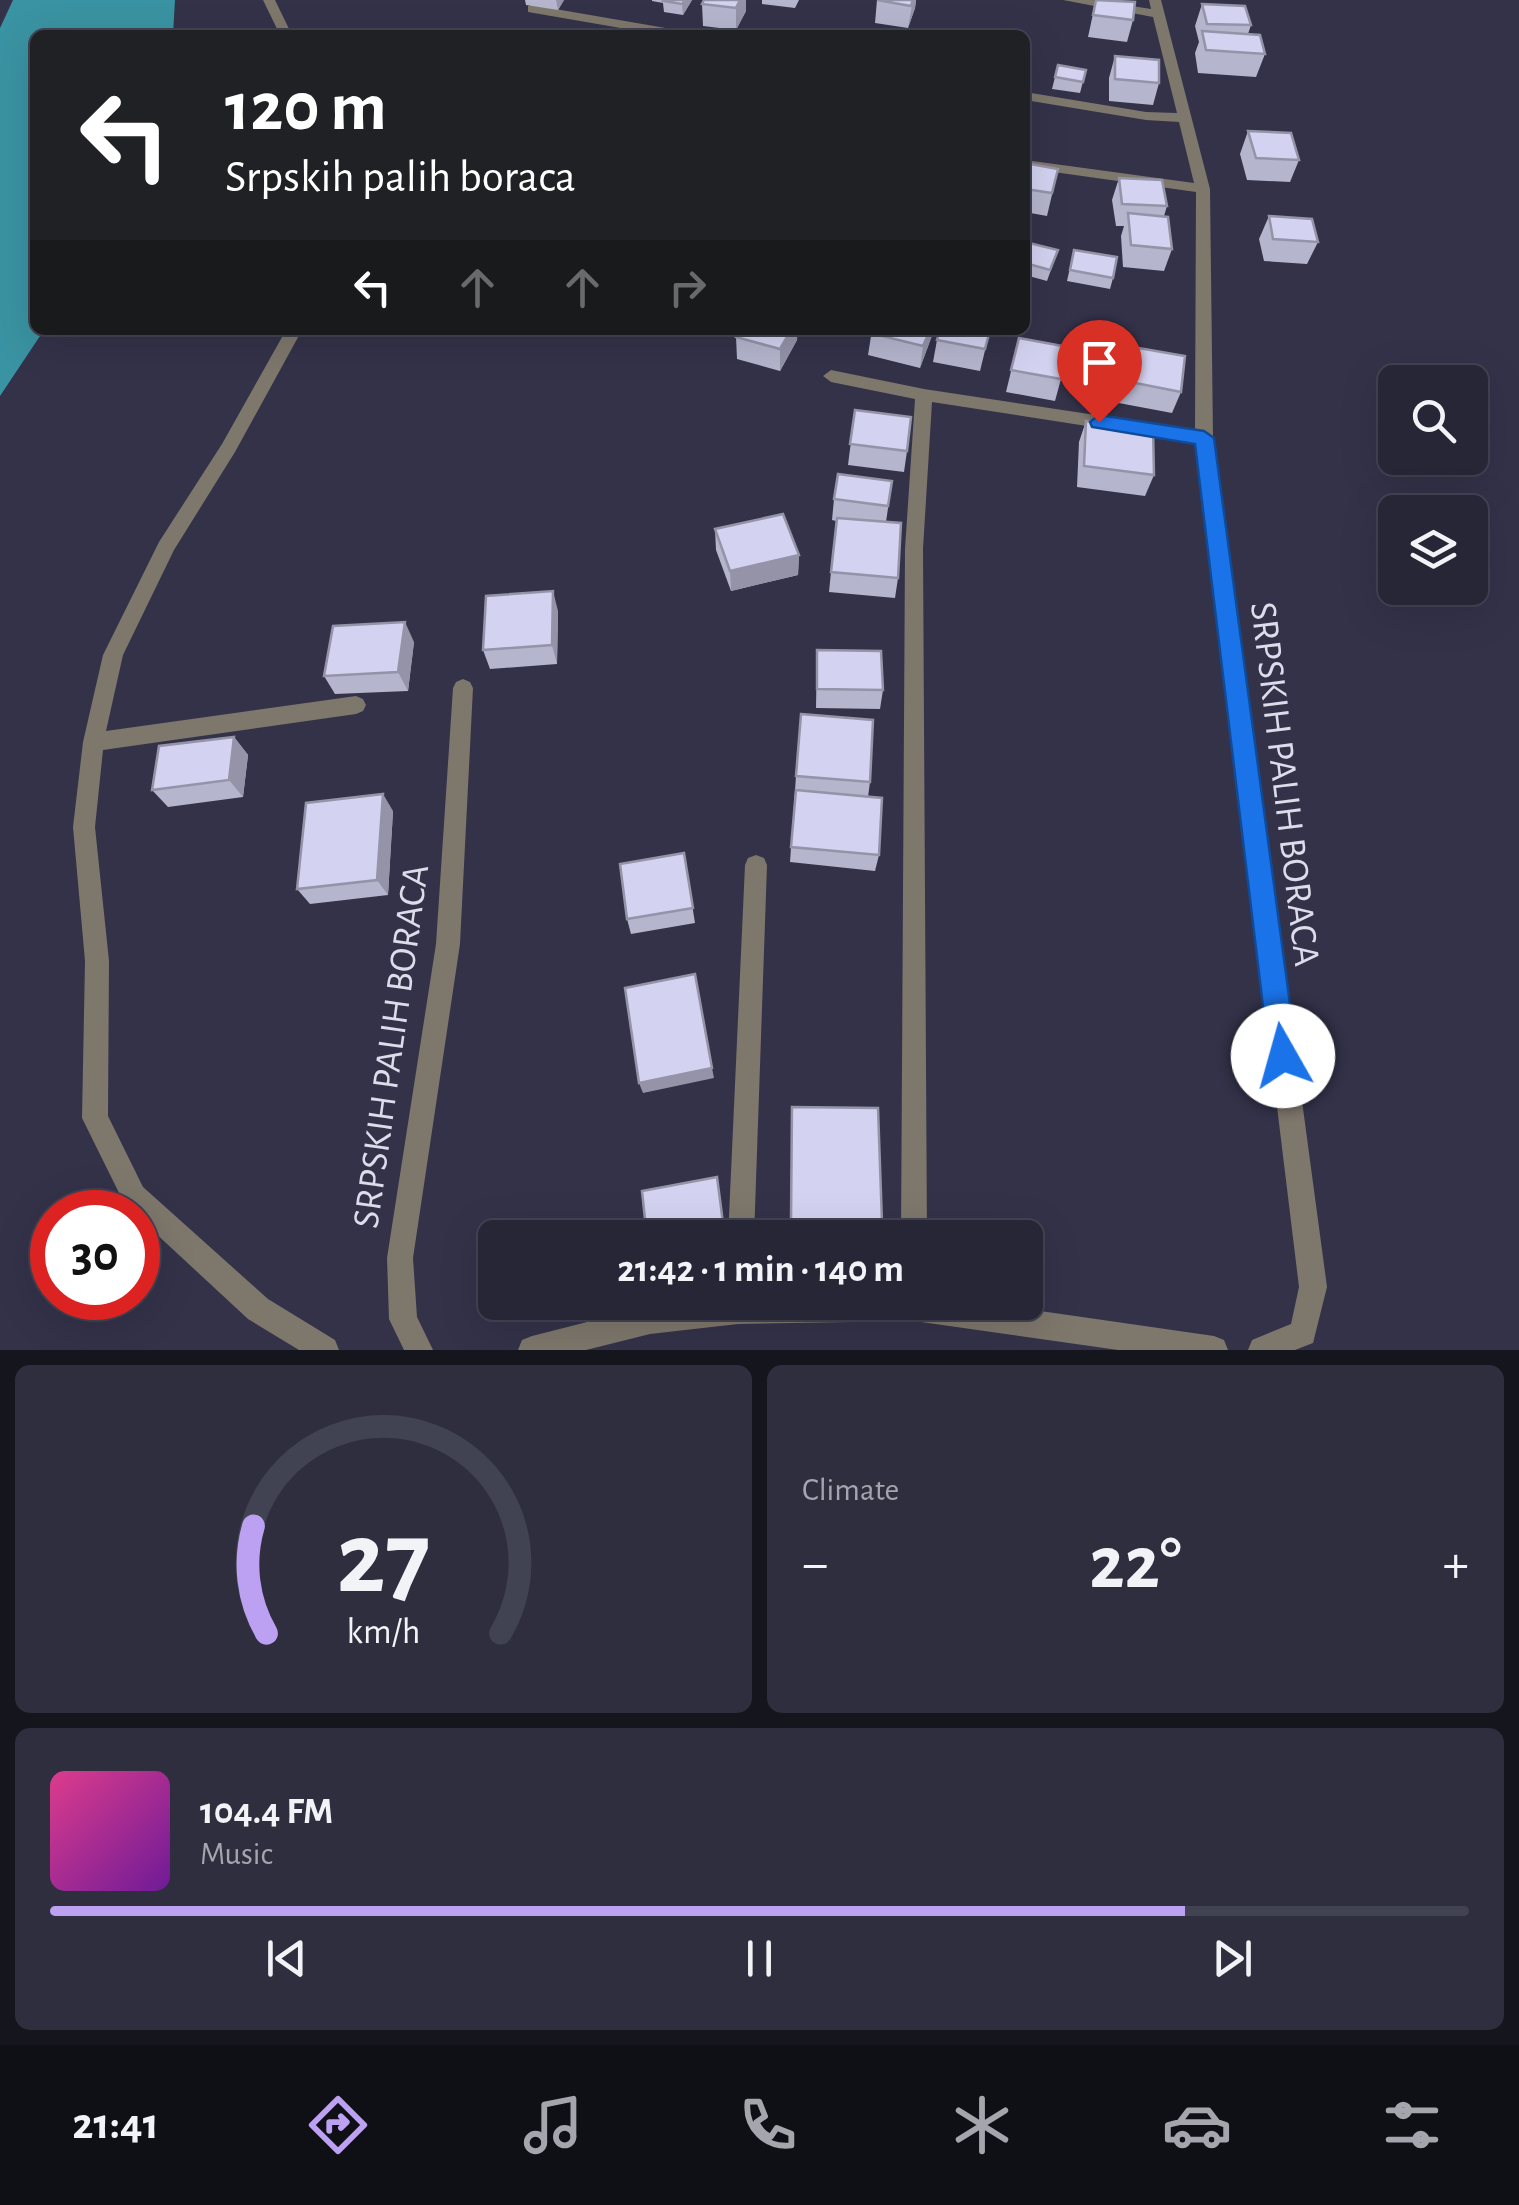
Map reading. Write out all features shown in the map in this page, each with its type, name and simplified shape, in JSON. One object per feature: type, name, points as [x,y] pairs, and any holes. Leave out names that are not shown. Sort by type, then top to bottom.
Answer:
[{"type":"street","points":[[269,0],[284,30]]},
{"type":"street","name":"SRPSKIH PALIH BORACA","points":[[1069,0],[1157,7],[1203,189],[1204,438],[1313,1288],[1303,1333],[1262,1350]]},
{"type":"street","points":[[532,9],[654,30]]},
{"type":"street","points":[[1030,97],[1146,116],[1187,118]]},
{"type":"street","points":[[1030,165],[1203,189]]},
{"type":"street","points":[[289,335],[229,448],[166,547],[114,655],[94,742],[84,826],[97,961],[96,1118],[134,1196],[258,1309],[325,1350]]},
{"type":"street","points":[[831,376],[924,396],[1204,438]]},
{"type":"street","points":[[914,1220],[914,549],[924,396]]},
{"type":"street","name":"SRPSKIH PALIH BORACA","points":[[420,1350],[403,1319],[400,1258],[448,944],[462,688]]},
{"type":"street","points":[[94,742],[356,705]]},
{"type":"street","points":[[742,1220],[756,865]]},
{"type":"street","points":[[532,1350],[650,1320]]},
{"type":"street","points":[[1014,1320],[1214,1350]]},
{"type":"shaded area","points":[[13,0],[175,0],[173,30],[30,30],[30,335],[41,335],[0,396],[0,28]]},
{"type":"building","points":[[704,0],[740,0],[736,8],[702,4]]},
{"type":"building","points":[[877,0],[913,0],[911,6]]},
{"type":"building","points":[[1096,0],[1135,2],[1133,20],[1093,15]]},
{"type":"building","points":[[1202,4],[1245,6],[1251,25],[1207,24]]},
{"type":"building","points":[[1202,31],[1260,35],[1265,54],[1206,50]]},
{"type":"building","points":[[1115,56],[1159,60],[1159,83],[1115,79]]},
{"type":"building","points":[[1058,65],[1086,70],[1083,82],[1055,77]]},
{"type":"building","points":[[1248,131],[1291,133],[1299,160],[1256,158]]},
{"type":"building","points":[[1030,164],[1058,169],[1052,193],[1030,190]]},
{"type":"building","points":[[1119,178],[1162,180],[1167,206],[1122,204]]},
{"type":"building","points":[[1128,213],[1168,217],[1172,249],[1131,245]]},
{"type":"building","points":[[1269,216],[1312,219],[1318,242],[1273,239]]},
{"type":"building","points":[[1030,243],[1058,250],[1050,270],[1030,264]]},
{"type":"building","points":[[1074,250],[1117,257],[1113,278],[1070,270]]},
{"type":"building","points":[[737,335],[788,335],[780,349]]},
{"type":"building","points":[[878,335],[928,335],[923,346]]},
{"type":"building","points":[[938,335],[989,335],[985,349],[937,340]]},
{"type":"building","points":[[1019,338],[1068,347],[1061,379],[1011,370]]},
{"type":"building","points":[[1121,345],[1185,356],[1181,392],[1115,379]]},
{"type":"building","points":[[855,410],[911,417],[907,451],[850,444]]},
{"type":"building","points":[[1086,421],[1153,429],[1154,475],[1084,466]]},
{"type":"building","points":[[838,474],[892,481],[888,506],[834,499]]},
{"type":"building","points":[[783,514],[799,555],[730,571],[715,529]]},
{"type":"building","points":[[837,518],[901,523],[898,578],[831,572]]},
{"type":"building","points":[[553,591],[552,645],[483,650],[486,596]]},
{"type":"building","points":[[405,622],[398,672],[324,676],[333,626]]},
{"type":"building","points":[[817,650],[881,651],[883,690],[817,689]]},
{"type":"building","points":[[801,714],[873,720],[870,782],[796,776]]},
{"type":"building","points":[[234,737],[229,780],[152,790],[159,746]]},
{"type":"building","points":[[796,790],[882,798],[879,855],[791,847]]},
{"type":"building","points":[[383,794],[377,880],[297,889],[306,803]]},
{"type":"building","points":[[684,853],[693,908],[627,919],[620,864]]},
{"type":"building","points":[[695,974],[712,1068],[639,1083],[625,988]]},
{"type":"building","points":[[792,1107],[878,1108],[882,1220],[791,1220]]},
{"type":"building","points":[[717,1177],[723,1220],[645,1220],[642,1191]]},
{"type":"route","points":[[1099,422],[1204,438],[1283,1056]]}]
